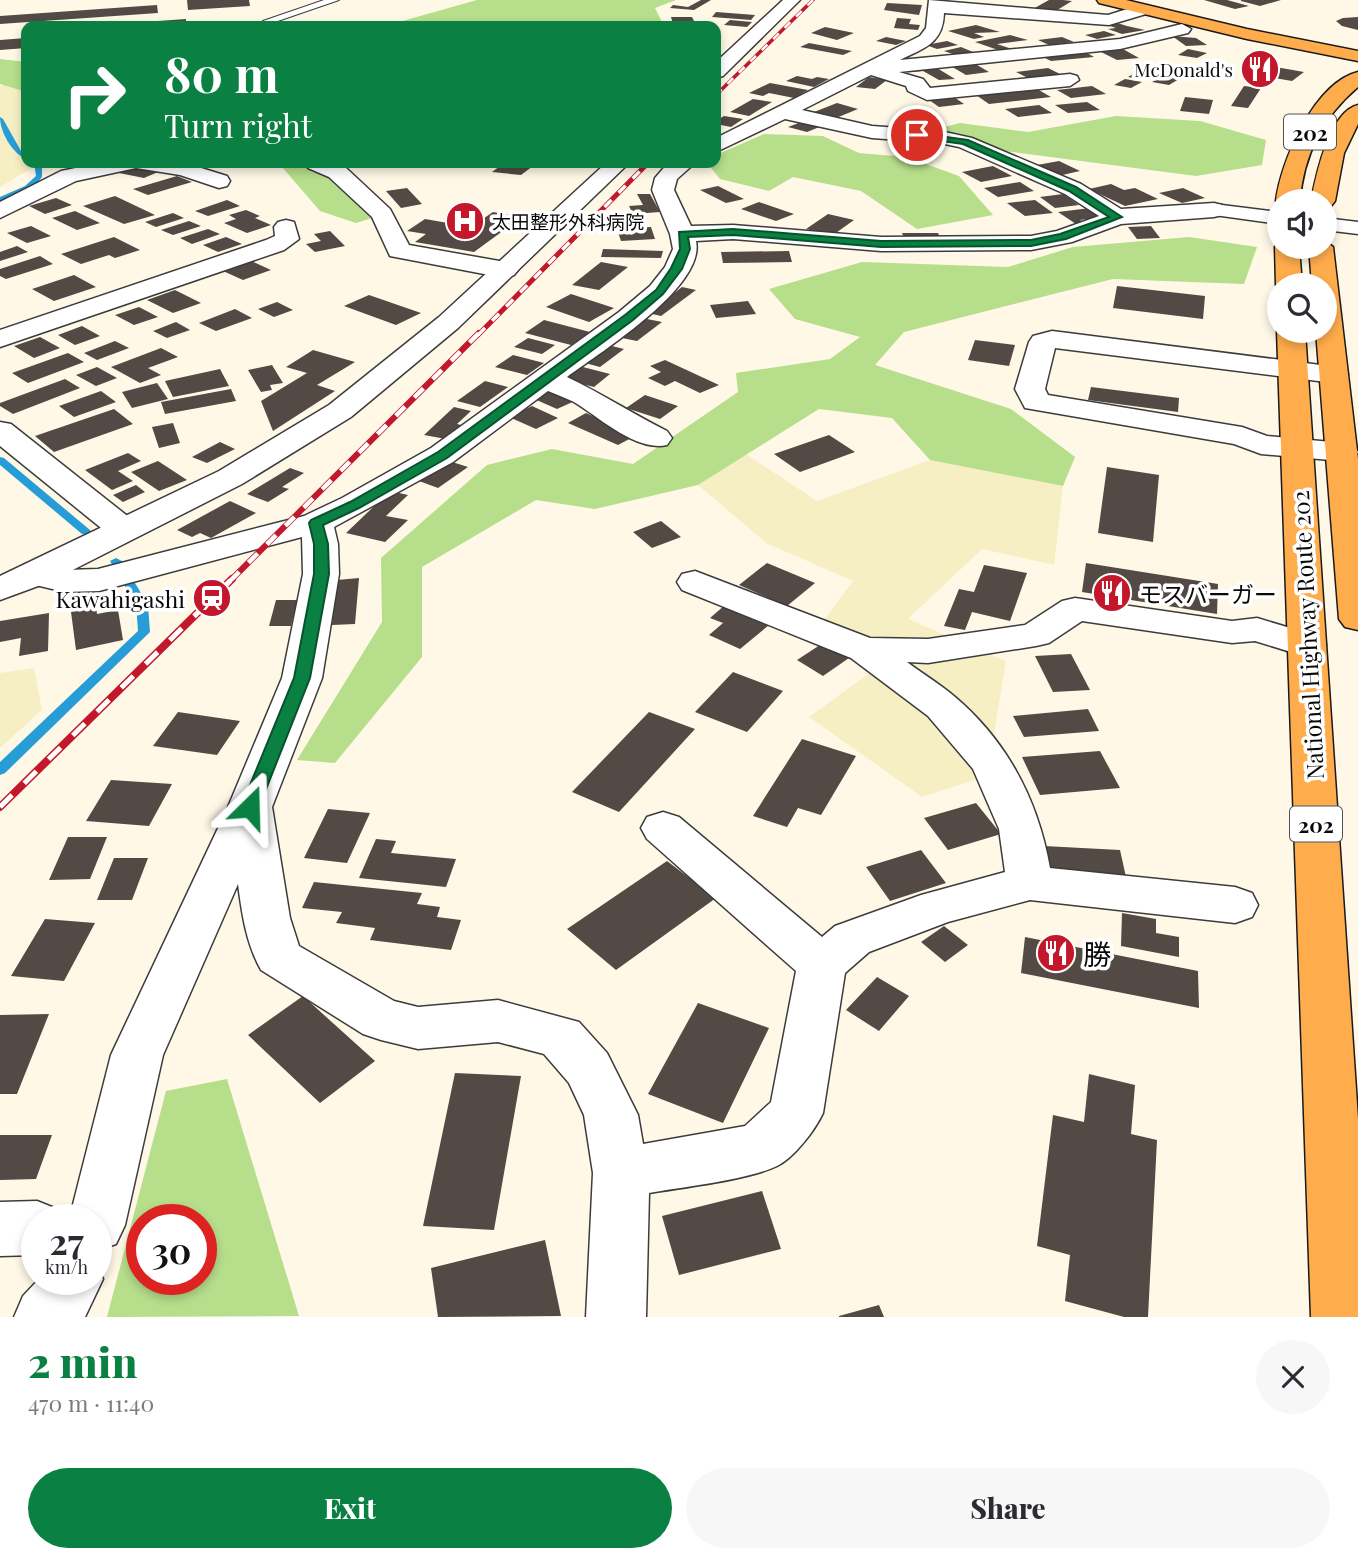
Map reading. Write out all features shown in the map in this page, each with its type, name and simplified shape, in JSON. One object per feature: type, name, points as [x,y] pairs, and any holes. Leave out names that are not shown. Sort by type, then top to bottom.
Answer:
[{"type":"highway","points":[[1105,0],[1140,10],[1358,56]]},
{"type":"highway","name":"202","points":[[1290,189],[1295,163],[1326,106],[1358,78]]},
{"type":"highway","name":"202","points":[[1326,189],[1336,147],[1358,111]]},
{"type":"highway","name":"National Highway Route 202","points":[[1319,259],[1297,449],[1341,1317]]},
{"type":"highway","name":"National Highway Route 202","points":[[1306,358],[1350,452],[1358,619]]},
{"type":"street","points":[[721,67],[792,0]]},
{"type":"street","points":[[945,35],[936,4],[1110,20],[1140,10]]},
{"type":"street","points":[[869,69],[1121,44],[1182,29]]},
{"type":"street","points":[[721,143],[926,40],[945,35],[994,56]]},
{"type":"street","points":[[869,69],[916,83],[915,87],[928,94],[1070,80]]},
{"type":"street","points":[[782,112],[872,132],[940,136],[965,142],[1073,189],[1117,217]]},
{"type":"street","points":[[0,211],[69,176],[106,168]]},
{"type":"street","points":[[177,168],[219,181]]},
{"type":"street","points":[[328,168],[337,172],[382,214],[399,251],[505,270]]},
{"type":"street","points":[[0,589],[36,574],[272,455],[340,411],[442,330],[613,168]]},
{"type":"street","points":[[36,574],[65,581],[99,580],[316,523],[355,505],[442,455],[629,318],[659,292],[677,269],[685,249],[682,234],[663,190],[666,178],[674,168]]},
{"type":"street","points":[[682,234],[733,232],[779,238],[893,244],[1031,243],[1063,237],[1117,217],[1161,212],[1214,210],[1267,217]]},
{"type":"street","points":[[1337,225],[1358,228]]},
{"type":"street","points":[[0,339],[275,245],[287,239],[285,227]]},
{"type":"street","points":[[1306,358],[1052,339],[1044,342],[1030,389],[1036,402],[1242,436],[1261,445],[1350,452]]},
{"type":"street","points":[[544,379],[586,397],[602,410],[656,438]]},
{"type":"street","points":[[0,431],[123,529]]},
{"type":"street","points":[[101,1204],[137,1055],[250,807],[302,678],[321,574],[321,544],[316,523]]},
{"type":"street","points":[[695,582],[865,650],[943,707],[992,763],[1021,829],[1030,883]]},
{"type":"street","points":[[865,650],[928,651],[1035,635],[1075,609],[1232,632],[1257,629],[1307,645]]},
{"type":"street","points":[[250,807],[265,918],[278,957],[381,1019],[418,1028],[498,1021],[562,1037],[587,1068],[611,1115],[621,1173],[616,1317]]},
{"type":"street","points":[[663,828],[822,965]]},
{"type":"street","points":[[621,1173],[760,1148],[796,1113],[822,965],[852,939],[938,907],[1030,883],[1235,905]]},
{"type":"street","points":[[0,1229],[21,1228]]},
{"type":"street","points":[[44,1317],[65,1295]]},
{"type":"lane","points":[[268,21],[334,0]]},
{"type":"shaded area","points":[[0,86],[21,90],[21,168],[32,168],[0,187]]},
{"type":"shaded area","points":[[746,454],[817,501],[930,460],[1063,486],[1054,565],[982,549],[908,619],[1006,661],[987,776],[922,797],[809,717],[883,663],[823,621],[853,581],[766,543],[698,485]]},
{"type":"shaded area","points":[[34,668],[42,710],[0,748],[0,673]]},
{"type":"green space","points":[[477,0],[676,0],[655,8],[662,21],[403,21]]},
{"type":"green space","points":[[0,59],[21,61],[21,90],[0,84]]},
{"type":"green space","points":[[1116,116],[1200,121],[1266,140],[1262,165],[1196,176],[1004,151],[937,129],[960,123],[1028,132]]},
{"type":"green space","points":[[764,134],[823,136],[859,153],[906,157],[959,176],[993,215],[917,229],[861,191],[793,177],[769,191],[720,179],[711,168],[721,168],[721,153]]},
{"type":"green space","points":[[283,168],[334,168],[362,183],[392,212],[356,223],[320,211]]},
{"type":"green space","points":[[1189,237],[1257,247],[1244,284],[1113,279],[904,332],[875,365],[1011,409],[1075,457],[1063,486],[930,460],[892,418],[819,409],[698,485],[595,509],[536,500],[422,567],[422,657],[335,763],[297,760],[382,622],[381,558],[487,465],[552,449],[633,464],[738,392],[736,373],[830,359],[860,337],[795,319],[769,289],[862,262],[1008,267],[1073,247]]},
{"type":"green space","points":[[227,1079],[299,1316],[107,1317],[126,1244],[126,1295],[217,1295],[217,1204],[136,1204],[166,1091]]},
{"type":"building","points":[[187,0],[249,0],[250,6],[188,10]]},
{"type":"building","points":[[701,0],[711,0],[694,10],[670,8],[673,5],[688,7]]},
{"type":"building","points":[[1049,0],[1072,1],[1054,12],[1031,10]]},
{"type":"building","points":[[1204,0],[1227,0],[1249,6],[1235,9]]},
{"type":"building","points":[[1241,0],[1281,0],[1260,6],[1241,1]]},
{"type":"building","points":[[887,3],[922,5],[919,15],[884,10]]},
{"type":"building","points":[[157,5],[158,13],[0,24],[0,16]]},
{"type":"building","points":[[716,12],[755,15],[751,20],[712,17]]},
{"type":"building","points":[[671,17],[692,17],[694,21],[672,21]]},
{"type":"building","points":[[1358,17],[1358,30],[1342,26],[1336,21],[1343,18]]},
{"type":"building","points":[[897,18],[911,19],[909,24],[920,25],[918,30],[894,28]]},
{"type":"building","points":[[730,20],[752,22],[747,27],[724,25]]},
{"type":"building","points":[[1114,22],[1145,30],[1122,34],[1108,29],[1116,28],[1104,24]]},
{"type":"building","points":[[976,25],[1000,32],[974,33],[984,37],[974,39],[948,31]]},
{"type":"building","points":[[825,27],[854,33],[837,40],[811,33]]},
{"type":"building","points":[[1104,31],[1116,35],[1097,39],[1085,35]]},
{"type":"building","points":[[1010,35],[1028,40],[997,44],[1012,49],[1001,51],[975,42]]},
{"type":"building","points":[[1172,36],[1196,38],[1207,45],[1186,46]]},
{"type":"building","points":[[886,37],[906,41],[896,45],[876,41]]},
{"type":"building","points":[[1062,37],[1074,42],[1049,45],[1038,40]]},
{"type":"building","points":[[21,38],[21,48],[0,50],[0,40]]},
{"type":"building","points":[[947,41],[958,45],[937,49],[926,45]]},
{"type":"building","points":[[809,43],[852,51],[843,55],[800,47]]},
{"type":"building","points":[[961,47],[973,52],[956,55],[944,51]]},
{"type":"building","points":[[1121,48],[1139,58],[1117,60],[1099,51]]},
{"type":"building","points":[[1188,49],[1207,53],[1197,58],[1178,55]]},
{"type":"building","points":[[1082,50],[1094,57],[1051,61],[1039,55]]},
{"type":"building","points":[[972,62],[989,72],[966,75],[949,65]]},
{"type":"building","points":[[1258,64],[1304,72],[1292,81],[1245,73]]},
{"type":"building","points":[[932,65],[955,79],[939,80],[923,71],[909,72],[903,68]]},
{"type":"building","points":[[1048,68],[1060,74],[1028,78],[1016,72]]},
{"type":"building","points":[[1138,71],[1155,74],[1144,80],[1128,77]]},
{"type":"building","points":[[797,76],[829,79],[814,87],[786,81]]},
{"type":"building","points":[[1163,76],[1179,79],[1169,85],[1152,82]]},
{"type":"building","points":[[869,77],[887,80],[875,89],[856,87]]},
{"type":"building","points":[[1125,79],[1142,82],[1131,88],[1114,85]]},
{"type":"building","points":[[770,83],[808,90],[794,98],[769,93],[763,96],[749,93]]},
{"type":"building","points":[[1092,86],[1106,94],[1071,98],[1057,90]]},
{"type":"building","points":[[1244,86],[1261,88],[1248,108],[1231,106]]},
{"type":"building","points":[[1037,89],[1051,97],[989,104],[976,95]]},
{"type":"building","points":[[954,97],[964,104],[939,107],[929,100]]},
{"type":"building","points":[[1185,97],[1213,100],[1209,114],[1180,111]]},
{"type":"building","points":[[753,99],[772,102],[749,116],[730,112]]},
{"type":"building","points":[[1087,102],[1100,110],[1068,113],[1055,105]]},
{"type":"building","points":[[837,103],[858,109],[836,118],[814,112]]},
{"type":"building","points":[[1039,105],[1052,113],[1018,117],[1005,109]]},
{"type":"building","points":[[721,118],[743,119],[731,127],[721,125]]},
{"type":"building","points":[[804,121],[822,126],[807,132],[788,127]]},
{"type":"building","points":[[1059,161],[1080,171],[1058,176],[1037,165]]},
{"type":"building","points":[[993,166],[1012,176],[981,182],[962,172]]},
{"type":"building","points":[[124,168],[139,168],[158,172],[144,178],[114,172]]},
{"type":"building","points":[[497,168],[530,168],[521,175],[492,172]]},
{"type":"building","points":[[177,176],[192,182],[148,195],[133,189]]},
{"type":"building","points":[[1020,182],[1034,191],[998,197],[984,188]]},
{"type":"building","points":[[1111,184],[1124,190],[1135,188],[1158,199],[1125,206],[1089,189]]},
{"type":"building","points":[[718,186],[744,199],[726,203],[700,190]]},
{"type":"building","points":[[407,188],[422,204],[401,208],[386,191]]},
{"type":"building","points":[[1183,188],[1205,198],[1182,203],[1159,193]]},
{"type":"building","points":[[637,194],[650,194],[660,212],[633,214],[629,206],[643,205]]},
{"type":"building","points":[[1063,194],[1079,205],[1055,208],[1040,197]]},
{"type":"building","points":[[115,196],[155,215],[124,224],[83,206]]},
{"type":"building","points":[[56,198],[72,205],[45,214],[29,206]]},
{"type":"building","points":[[227,200],[240,206],[208,216],[195,211]]},
{"type":"building","points":[[1035,200],[1053,213],[1025,216],[1007,203]]},
{"type":"building","points":[[759,202],[794,214],[776,221],[741,209]]},
{"type":"building","points":[[1090,208],[1103,217],[1080,220],[1085,223],[1076,224],[1058,212]]},
{"type":"building","points":[[246,210],[260,216],[255,218],[271,225],[247,233],[224,223],[236,219],[229,215]]},
{"type":"building","points":[[75,211],[100,223],[77,230],[52,218]]},
{"type":"building","points":[[493,212],[522,217],[474,252],[415,242],[426,234],[407,231],[425,219],[471,227]]},
{"type":"building","points":[[173,213],[184,218],[156,227],[145,222]]},
{"type":"building","points":[[828,214],[854,220],[833,235],[806,229]]},
{"type":"building","points":[[189,221],[201,226],[173,235],[161,230]]},
{"type":"building","points":[[31,226],[51,236],[27,243],[7,233]]},
{"type":"building","points":[[1151,226],[1160,238],[1137,239],[1128,227]]},
{"type":"building","points":[[651,227],[655,239],[621,241],[617,229]]},
{"type":"building","points":[[208,229],[220,234],[192,244],[180,238]]},
{"type":"building","points":[[330,231],[345,246],[315,252],[306,244],[321,241],[314,234]]},
{"type":"building","points":[[902,233],[938,233],[941,240],[905,240]]},
{"type":"building","points":[[114,237],[140,250],[115,258],[109,255],[81,264],[61,254]]},
{"type":"building","points":[[226,237],[242,244],[218,252],[203,245]]},
{"type":"building","points":[[17,246],[28,252],[0,261],[0,252]]},
{"type":"building","points":[[603,249],[663,251],[661,258],[601,257]]},
{"type":"building","points":[[789,251],[792,262],[723,263],[721,252]]},
{"type":"building","points":[[40,256],[53,264],[6,279],[0,276],[0,269]]},
{"type":"building","points":[[251,261],[271,270],[243,280],[223,271]]},
{"type":"building","points":[[601,262],[628,267],[599,290],[572,285]]},
{"type":"building","points":[[74,275],[96,287],[54,301],[32,289]]},
{"type":"building","points":[[1117,286],[1205,296],[1203,319],[1113,308]]},
{"type":"building","points":[[682,287],[696,290],[661,316],[648,313]]},
{"type":"building","points":[[175,290],[201,303],[173,313],[147,300]]},
{"type":"building","points":[[571,294],[614,308],[589,322],[546,307]]},
{"type":"building","points":[[369,295],[421,313],[396,325],[344,306]]},
{"type":"building","points":[[748,301],[756,314],[716,318],[710,305]]},
{"type":"building","points":[[277,302],[293,310],[274,317],[258,309]]},
{"type":"building","points":[[139,307],[158,317],[134,325],[115,315]]},
{"type":"building","points":[[235,309],[252,318],[216,331],[199,323]]},
{"type":"building","points":[[642,318],[662,322],[637,341],[617,337]]},
{"type":"building","points":[[544,320],[590,332],[571,345],[525,333]]},
{"type":"building","points":[[176,322],[190,330],[167,338],[153,331]]},
{"type":"building","points":[[82,326],[100,336],[75,345],[58,335]]},
{"type":"building","points":[[40,337],[60,348],[34,358],[14,346]]},
{"type":"building","points":[[528,338],[555,345],[542,354],[514,347]]},
{"type":"building","points":[[975,340],[1015,345],[1009,366],[968,360]]},
{"type":"building","points":[[115,341],[129,348],[97,360],[84,353]]},
{"type":"building","points":[[604,344],[624,349],[600,367],[581,362]]},
{"type":"building","points":[[161,348],[178,357],[148,368],[161,375],[140,383],[111,367]]},
{"type":"building","points":[[313,350],[355,362],[317,385],[335,391],[273,431],[261,401],[307,373],[286,367]]},
{"type":"building","points":[[68,353],[84,362],[28,383],[12,373]]},
{"type":"building","points":[[513,355],[544,363],[527,375],[495,367]]},
{"type":"building","points":[[665,360],[719,385],[700,393],[675,381],[665,386],[648,378],[661,372],[650,366]]},
{"type":"building","points":[[272,365],[283,383],[270,385],[272,390],[261,392],[248,370]]},
{"type":"building","points":[[579,366],[610,374],[594,387],[562,379]]},
{"type":"building","points":[[97,367],[117,378],[96,386],[76,375]]},
{"type":"building","points":[[220,369],[229,386],[173,397],[165,381]]},
{"type":"building","points":[[65,379],[80,388],[13,414],[0,406],[0,403]]},
{"type":"building","points":[[485,381],[508,387],[480,407],[457,401]]},
{"type":"building","points":[[157,383],[168,399],[132,408],[122,392]]},
{"type":"building","points":[[1091,387],[1179,398],[1178,412],[1088,400]]},
{"type":"building","points":[[231,389],[236,401],[165,414],[161,402]]},
{"type":"building","points":[[551,389],[577,400],[557,409],[532,398]]},
{"type":"building","points":[[101,391],[116,402],[74,417],[59,406]]},
{"type":"building","points":[[645,395],[678,406],[660,419],[626,408]]},
{"type":"building","points":[[532,406],[558,418],[536,429],[509,417]]},
{"type":"building","points":[[454,407],[471,411],[446,439],[424,435]]},
{"type":"building","points":[[114,409],[133,424],[54,452],[35,436]]},
{"type":"building","points":[[586,413],[635,436],[618,445],[568,423]]},
{"type":"building","points":[[173,423],[180,443],[159,448],[152,427]]},
{"type":"building","points":[[829,435],[855,452],[800,472],[774,454]]},
{"type":"building","points":[[220,442],[235,449],[207,463],[192,457]]},
{"type":"building","points":[[128,453],[141,461],[118,471],[133,481],[112,490],[85,470]]},
{"type":"building","points":[[158,461],[187,480],[159,491],[131,472]]},
{"type":"building","points":[[449,461],[468,467],[438,488],[419,481]]},
{"type":"building","points":[[1107,467],[1159,475],[1153,542],[1098,533]]},
{"type":"building","points":[[290,468],[304,473],[282,487],[289,489],[268,502],[247,494]]},
{"type":"building","points":[[136,485],[145,492],[123,502],[113,495]]},
{"type":"building","points":[[390,491],[408,495],[386,516],[408,520],[385,542],[346,533]]},
{"type":"building","points":[[230,501],[256,513],[211,538],[200,533],[192,537],[177,530]]},
{"type":"building","points":[[661,521],[681,537],[652,548],[633,532]]},
{"type":"building","points":[[767,563],[815,583],[787,606],[739,585]]},
{"type":"building","points":[[1086,563],[1218,584],[1217,614],[1082,592]]},
{"type":"building","points":[[984,565],[1027,573],[1010,621],[972,612],[965,630],[944,626],[959,589],[974,592]]},
{"type":"building","points":[[359,578],[355,624],[332,625],[337,580]]},
{"type":"building","points":[[276,600],[297,600],[291,626],[269,626]]},
{"type":"building","points":[[725,605],[769,625],[740,649],[709,635],[723,623],[710,618]]},
{"type":"building","points":[[96,606],[97,614],[118,610],[123,640],[76,650],[71,612]]},
{"type":"building","points":[[49,613],[48,651],[19,656],[21,638],[0,642],[0,621]]},
{"type":"building","points":[[823,643],[849,658],[823,676],[797,660]]},
{"type":"building","points":[[1071,654],[1090,690],[1053,692],[1035,656]]},
{"type":"building","points":[[733,672],[783,691],[747,732],[695,712]]},
{"type":"building","points":[[1088,709],[1099,731],[1024,737],[1013,716]]},
{"type":"building","points":[[178,712],[240,721],[217,755],[153,746]]},
{"type":"building","points":[[649,712],[695,729],[619,812],[572,792]]},
{"type":"building","points":[[802,739],[856,756],[821,815],[798,808],[787,827],[753,816]]},
{"type":"building","points":[[1100,751],[1120,788],[1040,795],[1022,757]]},
{"type":"building","points":[[111,780],[172,784],[149,826],[86,821]]},
{"type":"building","points":[[976,803],[1001,834],[948,850],[924,818]]},
{"type":"building","points":[[328,809],[370,813],[347,863],[304,858]]},
{"type":"building","points":[[68,837],[107,837],[90,879],[49,880]]},
{"type":"building","points":[[376,839],[396,841],[391,853],[456,859],[446,887],[359,878]]},
{"type":"building","points":[[1044,846],[1120,850],[1126,877],[1049,874]]},
{"type":"building","points":[[921,850],[946,883],[890,901],[866,867]]},
{"type":"building","points":[[114,858],[148,858],[132,900],[97,900]]},
{"type":"building","points":[[667,861],[716,898],[616,970],[567,929]]},
{"type":"building","points":[[314,882],[422,893],[417,904],[440,907],[437,917],[461,920],[451,950],[370,940],[375,928],[336,923],[342,912],[302,908]]},
{"type":"building","points":[[1122,913],[1156,919],[1156,933],[1179,937],[1179,957],[1121,946]]},
{"type":"building","points":[[45,919],[95,923],[64,981],[11,976]]},
{"type":"building","points":[[944,926],[968,945],[945,962],[921,942]]},
{"type":"building","points":[[1025,937],[1198,971],[1199,1008],[1021,973]]},
{"type":"building","points":[[877,977],[909,996],[879,1031],[846,1010]]},
{"type":"building","points":[[303,996],[375,1061],[320,1103],[248,1035]]},
{"type":"building","points":[[698,1003],[769,1028],[723,1123],[648,1094]]},
{"type":"building","points":[[49,1014],[17,1094],[0,1094],[0,1015]]},
{"type":"building","points":[[455,1073],[521,1076],[494,1230],[423,1226]]},
{"type":"building","points":[[1089,1074],[1135,1085],[1131,1134],[1157,1140],[1148,1317],[1124,1317],[1065,1301],[1070,1255],[1037,1246],[1053,1115],[1084,1122]]},
{"type":"building","points":[[0,1135],[52,1135],[36,1179],[0,1180]]},
{"type":"building","points":[[762,1191],[781,1249],[679,1275],[662,1216]]},
{"type":"building","points":[[545,1240],[561,1316],[438,1317],[431,1268]]},
{"type":"building","points":[[879,1305],[884,1317],[839,1317],[839,1316]]},
{"type":"waterway","points":[[0,119],[21,154]]},
{"type":"waterway","points":[[0,200],[28,188],[40,176],[39,168]]},
{"type":"waterway","points":[[0,460],[86,532]]},
{"type":"waterway","points":[[0,770],[144,632],[142,605],[116,561]]},
{"type":"railway","points":[[721,90],[813,0]]},
{"type":"railway","points":[[478,335],[643,168]]},
{"type":"railway","points":[[230,581],[479,333]]},
{"type":"railway","points":[[0,807],[232,579]]},
{"type":"place","name":"McDonald's","points":[[1260,69]]},
{"type":"place","name":"太田整形外科病院","points":[[465,221]]},
{"type":"place","name":"モスバーガー","points":[[1112,593]]},
{"type":"place","name":"Kawahigashi","points":[[212,598]]},
{"type":"place","name":"勝","points":[[1056,953]]},
{"type":"route","points":[[250,807],[302,678],[321,574],[321,544],[316,523],[355,505],[442,455],[629,318],[659,292],[677,269],[685,249],[682,234],[733,232],[779,238],[881,244],[1031,243],[1063,237],[1117,217],[1073,189],[965,142],[940,136],[917,135]]}]
